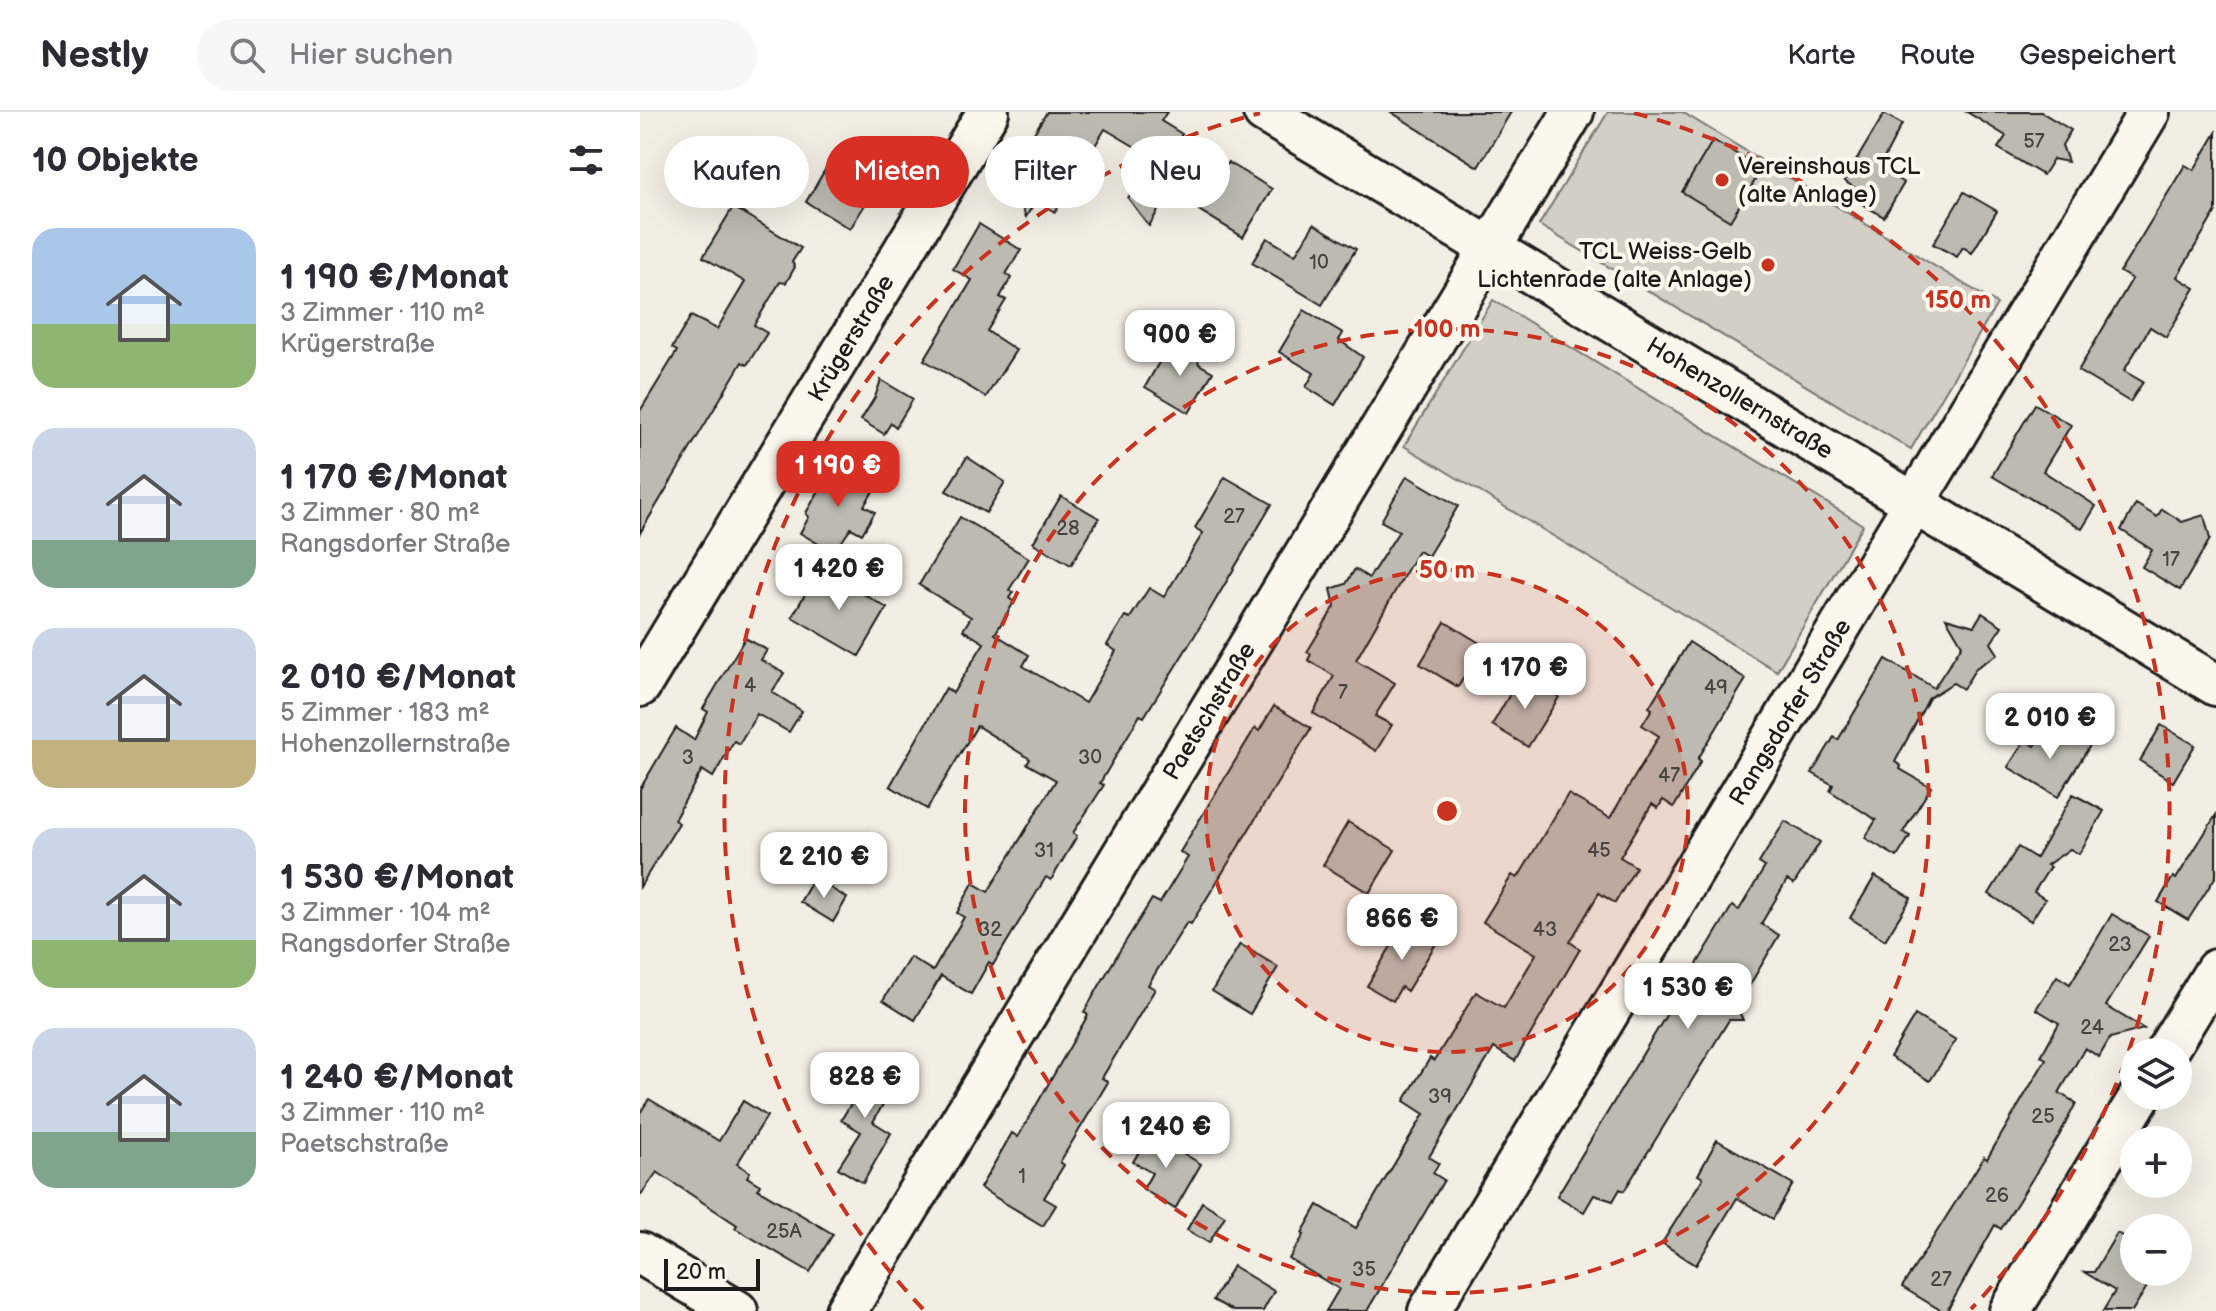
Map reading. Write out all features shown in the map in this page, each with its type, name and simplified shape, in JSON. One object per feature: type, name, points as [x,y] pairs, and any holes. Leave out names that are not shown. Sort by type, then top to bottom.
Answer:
[{"type":"street","name":"Krügerstraße","points":[[640,686],[988,112]]},
{"type":"street","name":"Hohenzollernstraße","points":[[1264,112],[2216,685]]},
{"type":"street","name":"Paetschstraße","points":[[846,1311],[1573,112]]},
{"type":"street","name":"Rangsdorfer Straße","points":[[1429,1311],[2149,112]]},
{"type":"street","points":[[2175,1038],[2216,970]]},
{"type":"street","points":[[2010,1311],[2132,1110]]},
{"type":"street","points":[[640,1253],[737,1311]]},
{"type":"shaded area","name":"TCL Weiss-Gelb Lichtenrade (alte Anlage)","points":[[1608,112],[1682,112],[1997,304],[1911,449],[1539,225]]},
{"type":"shaded area","points":[[1493,300],[1863,525],[1777,671],[1404,446]]},
{"type":"building","points":[[1047,112],[1167,112],[1161,121],[1182,134],[1121,136],[1121,138],[1105,129],[1101,136],[1032,136]]},
{"type":"building","points":[[1391,112],[1511,112],[1478,167]]},
{"type":"building","points":[[1967,112],[2041,112],[2071,130],[2062,145],[2068,162],[2053,159],[2043,175],[1998,148],[2006,136]]},
{"type":"building","points":[[1884,114],[1902,124],[1879,168],[1904,183],[1884,217],[1859,202],[1863,193],[1844,181]]},
{"type":"building","points":[[2216,133],[2216,211],[2177,277],[2195,288],[2166,337],[2150,327],[2124,371],[2143,382],[2130,402],[2078,371],[2132,279],[2120,272],[2185,165],[2194,170]]},
{"type":"building","name":"Vereinshaus TCL (alte Anlage)","points":[[1713,140],[1762,169],[1730,221],[1682,192]]},
{"type":"building","points":[[1230,163],[1272,189],[1243,237],[1195,208],[1230,208]]},
{"type":"building","points":[[825,170],[825,208],[863,208],[850,229],[809,204],[809,197]]},
{"type":"building","points":[[1964,192],[1997,211],[1972,253],[1963,247],[1957,257],[1933,244]]},
{"type":"building","points":[[732,208],[801,248],[792,262],[795,267],[786,283],[780,282],[754,325],[767,333],[747,365],[742,362],[640,533],[640,411],[677,351],[672,348],[691,316],[717,329],[745,282],[703,257]]},
{"type":"building","points":[[1022,208],[1031,208],[1026,217]]},
{"type":"building","points":[[1136,208],[1160,208],[1149,226]]},
{"type":"building","points":[[979,224],[1021,250],[1006,274],[1011,278],[1000,297],[1006,300],[987,331],[1016,350],[986,397],[924,360],[972,280],[953,269]]},
{"type":"building","points":[[1314,224],[1356,249],[1322,305],[1252,263],[1267,238],[1295,255]]},
{"type":"building","points":[[1304,310],[1343,333],[1339,340],[1363,357],[1335,405],[1306,387],[1314,373],[1279,352]]},
{"type":"building","points":[[1169,345],[1183,354],[1195,346],[1199,364],[1213,372],[1189,413],[1145,387]]},
{"type":"building","points":[[881,380],[913,399],[896,427],[891,423],[884,434],[861,420]]},
{"type":"building","points":[[2035,404],[2071,425],[2043,471],[2096,506],[2082,529],[1992,476]]},
{"type":"building","points":[[967,457],[1005,482],[986,513],[946,491]]},
{"type":"building","points":[[835,463],[875,488],[864,506],[875,512],[862,534],[851,528],[834,553],[800,533],[809,517],[806,513]]},
{"type":"building","points":[[1407,476],[1458,506],[1428,556],[1418,551],[1356,660],[1395,683],[1375,716],[1392,725],[1376,751],[1313,713],[1334,676],[1308,660],[1311,654],[1307,652],[1335,606],[1331,589],[1346,584],[1355,569],[1369,578],[1399,531],[1381,521]]},
{"type":"building","points":[[1225,477],[1272,504],[1195,635],[1144,717],[1140,715],[1100,783],[1104,785],[1073,833],[1077,836],[1051,880],[1046,877],[993,965],[989,962],[971,994],[941,976],[915,1020],[883,1000],[910,957],[933,971],[964,917],[957,913],[973,883],[988,892],[1056,780],[1027,764],[1030,759],[977,726],[927,809],[890,786],[946,688],[953,693],[984,643],[963,630],[971,617],[919,585],[960,517],[1029,558],[1009,590],[1013,592],[1009,598],[1014,602],[995,634],[1029,655],[1023,666],[1085,703],[1116,651],[1107,645],[1125,616],[1130,618],[1149,588],[1164,597],[1203,533],[1195,528]]},
{"type":"building","points":[[1061,496],[1099,518],[1071,565],[1033,543]]},
{"type":"building","points":[[2136,504],[2157,517],[2162,509],[2182,522],[2204,515],[2210,539],[2180,590],[2142,567],[2152,550],[2121,530]]},
{"type":"building","points":[[820,568],[887,608],[859,656],[792,617]]},
{"type":"building","points":[[1982,613],[2002,626],[1991,643],[1998,654],[1976,668],[1963,689],[1953,683],[1929,698],[1895,762],[1901,766],[1900,769],[1931,787],[1903,832],[1910,836],[1897,857],[1865,838],[1876,820],[1830,791],[1833,785],[1812,773],[1834,737],[1838,740],[1886,659],[1934,688],[1962,645],[1946,618],[1974,626]]},
{"type":"building","points":[[1445,622],[1483,645],[1458,687],[1420,664]]},
{"type":"building","points":[[745,638],[767,650],[761,660],[784,673],[772,692],[802,711],[789,732],[757,714],[739,744],[734,741],[713,777],[702,770],[674,820],[679,823],[640,887],[640,789],[676,728],[694,740],[708,712],[703,709]]},
{"type":"building","points":[[1689,642],[1746,679],[1698,759],[1701,761],[1674,807],[1663,800],[1658,808],[1652,804],[1620,857],[1636,867],[1615,903],[1599,893],[1570,942],[1580,949],[1515,1061],[1494,1048],[1429,1157],[1439,1163],[1433,1173],[1444,1180],[1367,1311],[1326,1311],[1339,1289],[1289,1259],[1304,1235],[1302,1233],[1318,1205],[1356,1228],[1424,1114],[1404,1101],[1430,1058],[1434,1061],[1476,992],[1504,1008],[1536,954],[1483,922],[1512,875],[1519,876],[1568,794],[1610,818],[1659,736],[1642,725],[1652,709],[1649,707]]},
{"type":"building","points":[[1521,675],[1559,697],[1528,747],[1492,725]]},
{"type":"building","points":[[1274,706],[1311,728],[1191,924],[1187,922],[1148,985],[1155,989],[1102,1078],[1108,1082],[1060,1162],[1064,1165],[1044,1198],[1056,1205],[1043,1226],[980,1188],[1012,1133],[1018,1137],[1088,1015],[1084,1012],[1119,952],[1152,899],[1160,903],[1188,857],[1180,852],[1255,728],[1259,731]]},
{"type":"building","points":[[2161,725],[2195,745],[2173,782],[2140,761]]},
{"type":"building","points":[[2046,729],[2067,742],[2096,736],[2058,797],[2008,767],[2025,740],[2035,746]]},
{"type":"building","points":[[2073,794],[2104,811],[2079,854],[2070,849],[2047,865],[2050,867],[2034,892],[2045,899],[2031,921],[1989,894],[2018,847],[2036,858]]},
{"type":"building","points":[[2216,815],[2216,876],[2188,920],[2158,902]]},
{"type":"building","points":[[1785,821],[1820,842],[1794,884],[1787,880],[1761,924],[1779,935],[1737,1007],[1743,1020],[1729,1020],[1624,1191],[1620,1189],[1613,1201],[1594,1195],[1584,1212],[1557,1196],[1732,906],[1739,910],[1765,867],[1759,863]]},
{"type":"building","points":[[1348,822],[1395,850],[1369,893],[1323,865]]},
{"type":"building","points":[[1875,876],[1911,898],[1885,940],[1850,918]]},
{"type":"building","points":[[814,878],[847,898],[833,922],[800,902]]},
{"type":"building","points":[[2112,914],[2149,936],[2106,1006],[2144,1029],[2110,1038],[2099,1057],[2085,1048],[2059,1093],[2076,1103],[2059,1136],[2001,1229],[1995,1225],[1947,1311],[1942,1311],[1902,1287],[1984,1157],[1987,1159],[2046,1059],[2041,1056],[2059,1023],[2036,1009],[2057,976],[2070,984]]},
{"type":"building","points":[[1405,923],[1437,942],[1407,991],[1401,987],[1393,1001],[1367,986]]},
{"type":"building","points":[[1240,944],[1278,967],[1250,1014],[1212,991]]},
{"type":"building","points":[[1915,1015],[1956,1040],[1930,1081],[1890,1057]]},
{"type":"building","points":[[858,1063],[894,1085],[873,1122],[891,1133],[863,1183],[838,1168],[861,1132],[841,1120],[852,1102],[840,1095]]},
{"type":"building","points":[[649,1099],[719,1141],[743,1101],[767,1116],[737,1164],[750,1172],[747,1177],[760,1185],[758,1189],[833,1234],[810,1272],[735,1228],[737,1225],[657,1172],[640,1196],[640,1113]]},
{"type":"building","points":[[1150,1133],[1201,1164],[1175,1209],[1143,1189],[1152,1173],[1133,1162]]},
{"type":"building","points":[[1717,1140],[1793,1184],[1773,1219],[1737,1198],[1696,1265],[1662,1243],[1703,1178],[1698,1175]]},
{"type":"building","points":[[1202,1202],[1225,1216],[1209,1243],[1187,1230]]},
{"type":"building","points":[[2117,1233],[2120,1235],[2120,1286],[2147,1286],[2132,1311],[2103,1311],[2115,1291],[2084,1272],[2094,1272]]},
{"type":"building","points":[[1233,1266],[1274,1291],[1263,1311],[1233,1311],[1213,1300]]},
{"type":"place","name":"Vereinshaus TCL (alte Anlage)","points":[[1722,180]]},
{"type":"place","name":"TCL Weiss-Gelb Lichtenrade (alte Anlage)","points":[[1768,265]]}]
